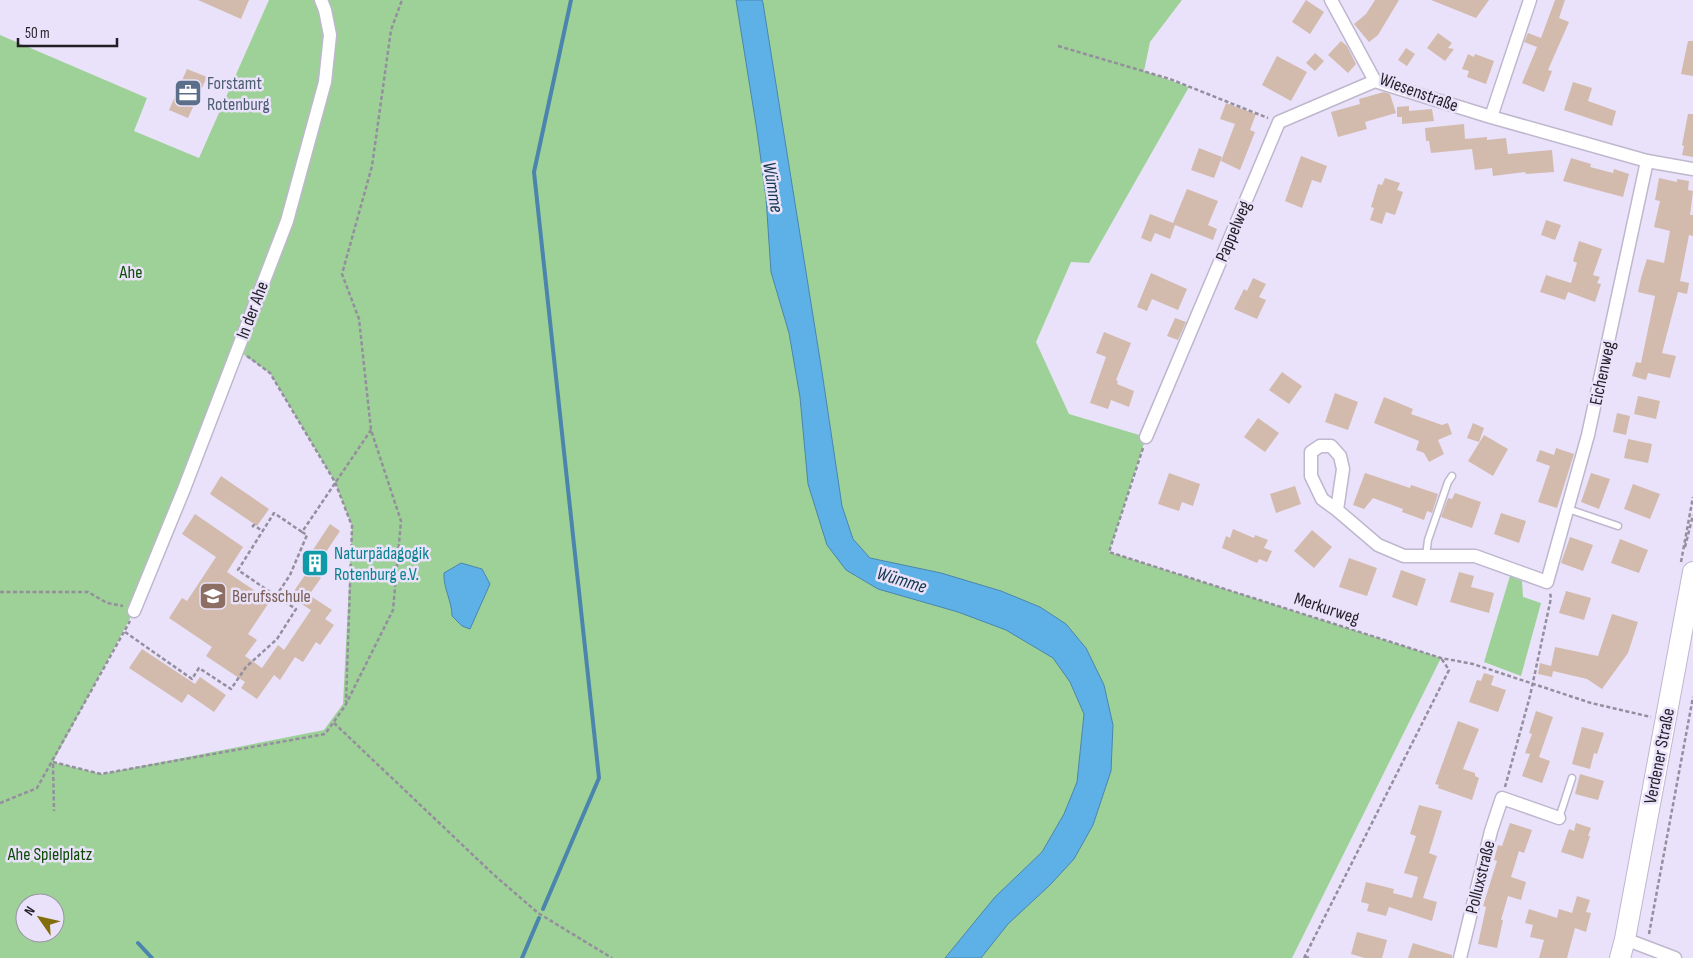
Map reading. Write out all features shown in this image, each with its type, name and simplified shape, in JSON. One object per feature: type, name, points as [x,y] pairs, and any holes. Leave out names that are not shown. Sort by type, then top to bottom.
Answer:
[{"type":"main road","name":"Verdener Straße","points":[[1623,952],[1687,566]]},
{"type":"street","name":"In der Ahe","points":[[134,611],[184,489],[287,221],[325,82],[330,35],[321,0]]},
{"type":"street","name":"Wiesenstraße","points":[[1331,0],[1375,80],[1491,117],[1647,161],[1693,169]]},
{"type":"street","points":[[1491,117],[1530,0]]},
{"type":"street","points":[[1279,122],[1375,80]]},
{"type":"street","name":"Pappelweg","points":[[1146,437],[1279,122]]},
{"type":"street","name":"Eichenweg","points":[[1547,582],[1588,435],[1647,161]]},
{"type":"street","points":[[1337,510],[1343,469],[1340,456],[1331,446],[1320,446],[1311,452],[1311,476],[1322,499],[1378,545],[1404,556],[1476,556],[1547,582]]},
{"type":"street","points":[[1502,798],[1560,818]]},
{"type":"street","name":"Polluxstraße","points":[[1460,958],[1491,830],[1502,798]]},
{"type":"street","points":[[1623,952],[1646,947],[1675,958]]},
{"type":"lane","points":[[1426,556],[1428,540],[1448,482],[1452,476]]},
{"type":"lane","points":[[1568,509],[1618,526]]},
{"type":"lane","points":[[1560,818],[1572,778]]},
{"type":"path","points":[[53,762],[101,774],[325,734],[334,724],[345,706],[393,610],[401,520],[371,430],[359,319],[342,274],[372,166],[391,30],[402,0]]},
{"type":"path","points":[[1058,46],[1170,79],[1279,122]]},
{"type":"path","points":[[237,350],[270,372],[335,482],[352,526],[345,706]]},
{"type":"path","points":[[302,532],[371,430]]},
{"type":"path","name":"Merkurweg","points":[[1146,437],[1108,552],[1441,658],[1473,664],[1592,703],[1654,718]]},
{"type":"path","points":[[1687,566],[1693,497]]},
{"type":"path","points":[[125,632],[192,679],[199,668],[231,689],[246,667],[277,638],[296,609],[276,596],[238,570],[274,513],[307,535],[290,575],[276,596]]},
{"type":"path","points":[[1687,566],[1689,535],[1693,514]]},
{"type":"path","points":[[252,527],[254,526],[262,531]]},
{"type":"path","points":[[1502,798],[1532,684],[1551,598],[1547,582]]},
{"type":"path","points":[[0,592],[88,592],[107,603],[134,611],[125,632],[38,788],[0,803]]},
{"type":"path","points":[[1310,958],[1305,957],[1448,670],[1441,658]]},
{"type":"path","points":[[1646,947],[1693,697]]},
{"type":"path","points":[[334,724],[355,746],[493,874],[538,913],[612,958]]},
{"type":"path","points":[[53,762],[54,810]]},
{"type":"green space","points":[[269,0],[1182,0],[1150,42],[1144,71],[1189,87],[1089,263],[1071,262],[1036,342],[1069,414],[1146,437],[1109,552],[1441,658],[1292,958],[0,958],[0,35],[147,98],[134,131],[199,158]],"holes":[[[237,350],[270,373],[335,482],[352,526],[343,704],[324,730],[101,774],[53,762],[134,611]]]},
{"type":"green space","points":[[1510,576],[1522,581],[1523,597],[1541,603],[1521,676],[1484,662]]},
{"type":"water","name":"Wümme","points":[[736,0],[762,0],[763,3],[842,506],[853,539],[870,558],[941,573],[1001,591],[1040,607],[1066,624],[1086,648],[1104,685],[1113,725],[1111,771],[1093,825],[1074,859],[1050,885],[1008,924],[981,958],[945,958],[995,897],[1042,852],[1064,814],[1077,782],[1084,714],[1070,682],[1053,658],[1006,630],[958,612],[878,589],[846,570],[827,545],[808,484],[800,397],[789,333],[771,272],[766,198]]},
{"type":"water","points":[[461,563],[482,569],[490,584],[470,629],[462,626],[452,616],[444,579],[444,573]]},
{"type":"building","points":[[198,0],[249,0],[241,19]]},
{"type":"building","points":[[1306,0],[1324,12],[1310,34],[1292,22]]},
{"type":"building","points":[[1375,0],[1399,0],[1378,35],[1369,42],[1354,24],[1366,14]]},
{"type":"building","points":[[1431,0],[1489,0],[1476,18]]},
{"type":"building","points":[[1555,0],[1565,0],[1559,18],[1569,22],[1548,70],[1552,71],[1544,92],[1522,83],[1537,47],[1524,42],[1528,33],[1541,38]]},
{"type":"building","points":[[1438,33],[1452,43],[1448,48],[1454,49],[1445,61],[1427,48]]},
{"type":"building","points":[[1341,41],[1347,46],[1356,64],[1348,73],[1328,55]]},
{"type":"building","points":[[1688,41],[1693,41],[1693,76],[1681,74]]},
{"type":"building","points":[[1406,48],[1415,54],[1407,66],[1398,60]]},
{"type":"building","points":[[1315,53],[1324,61],[1315,71],[1306,63]]},
{"type":"building","points":[[1468,54],[1474,57],[1475,54],[1494,61],[1486,84],[1467,77],[1469,71],[1462,69]]},
{"type":"building","points":[[1277,56],[1307,72],[1291,101],[1262,85]]},
{"type":"building","name":"Forstamt Rotenburg","points":[[187,69],[207,77],[188,118],[169,110]]},
{"type":"building","points":[[1573,82],[1592,88],[1588,101],[1616,111],[1612,126],[1564,110]]},
{"type":"building","points":[[1384,92],[1390,94],[1396,113],[1365,122],[1367,129],[1338,137],[1331,112],[1360,104],[1359,99]]},
{"type":"building","points":[[1226,103],[1256,114],[1250,130],[1255,132],[1240,170],[1221,161],[1235,124],[1220,119]]},
{"type":"building","points":[[1409,106],[1409,111],[1432,109],[1434,121],[1402,124],[1402,117],[1397,117],[1397,107]]},
{"type":"building","points":[[1688,114],[1693,114],[1693,157],[1682,155]]},
{"type":"building","points":[[1464,124],[1465,139],[1487,137],[1487,140],[1506,138],[1508,154],[1552,150],[1554,172],[1526,174],[1525,172],[1493,176],[1492,168],[1475,170],[1472,149],[1431,153],[1429,141],[1426,141],[1425,128]]},
{"type":"building","points":[[1199,148],[1222,157],[1214,178],[1191,170]]},
{"type":"building","points":[[1301,156],[1327,166],[1321,183],[1312,180],[1302,208],[1285,201]]},
{"type":"building","points":[[1571,158],[1591,164],[1590,167],[1613,173],[1614,169],[1629,174],[1623,197],[1563,181]]},
{"type":"building","points":[[1385,178],[1400,183],[1397,190],[1403,192],[1395,215],[1386,212],[1382,224],[1370,220],[1374,208],[1371,207],[1378,184],[1382,185]]},
{"type":"building","points":[[1659,178],[1677,182],[1677,179],[1689,181],[1688,190],[1693,191],[1690,215],[1693,215],[1693,236],[1689,235],[1680,281],[1689,283],[1687,294],[1678,292],[1662,353],[1676,356],[1670,378],[1648,373],[1646,380],[1632,376],[1636,362],[1641,363],[1655,296],[1638,292],[1647,259],[1664,263],[1670,231],[1654,227],[1660,201],[1655,200]]},
{"type":"building","points":[[1187,189],[1218,201],[1208,225],[1217,229],[1213,240],[1175,225],[1170,239],[1155,233],[1151,242],[1141,238],[1150,214],[1173,223]]},
{"type":"building","points":[[1546,220],[1561,225],[1555,240],[1541,235]]},
{"type":"building","points":[[1579,241],[1602,249],[1593,275],[1600,277],[1597,283],[1601,284],[1595,302],[1568,292],[1565,300],[1540,292],[1546,275],[1571,283],[1577,263],[1573,261]]},
{"type":"building","points":[[1151,273],[1187,289],[1178,310],[1152,299],[1147,311],[1137,307]]},
{"type":"building","points":[[1253,278],[1266,284],[1259,297],[1266,300],[1257,319],[1234,309],[1244,289],[1247,291]]},
{"type":"building","points":[[1175,318],[1186,322],[1178,340],[1167,336]]},
{"type":"building","points":[[1104,332],[1131,343],[1116,380],[1118,381],[1117,384],[1134,391],[1129,407],[1111,400],[1108,409],[1090,403],[1106,357],[1096,353]]},
{"type":"building","points":[[1282,372],[1302,386],[1289,404],[1269,390]]},
{"type":"building","points":[[1335,393],[1358,402],[1348,430],[1325,422]]},
{"type":"building","points":[[1638,396],[1660,401],[1656,419],[1634,414]]},
{"type":"building","points":[[1384,397],[1413,409],[1411,414],[1442,425],[1448,423],[1452,434],[1438,440],[1444,454],[1429,462],[1424,453],[1416,450],[1419,441],[1374,423]]},
{"type":"building","points":[[1617,413],[1630,416],[1626,435],[1613,432]]},
{"type":"building","points":[[1258,418],[1279,433],[1265,452],[1244,437]]},
{"type":"building","points":[[1473,423],[1484,428],[1479,442],[1467,438]]},
{"type":"building","points":[[1484,435],[1508,449],[1493,476],[1468,461]]},
{"type":"building","points":[[1628,439],[1652,444],[1648,463],[1624,458]]},
{"type":"building","points":[[1556,448],[1574,454],[1557,508],[1538,502],[1550,466],[1536,461],[1540,450],[1554,455]]},
{"type":"building","points":[[1169,473],[1200,484],[1193,506],[1182,502],[1179,511],[1158,504]]},
{"type":"building","points":[[1365,473],[1410,488],[1411,485],[1438,494],[1432,513],[1427,511],[1424,520],[1402,512],[1403,509],[1373,498],[1364,509],[1353,505]]},
{"type":"building","points":[[1591,473],[1610,479],[1599,509],[1581,502]]},
{"type":"building","points":[[221,476],[269,509],[257,526],[210,494]]},
{"type":"building","points":[[1633,484],[1660,494],[1650,519],[1624,509]]},
{"type":"building","points":[[1295,486],[1301,504],[1276,513],[1270,494]]},
{"type":"building","points":[[1455,493],[1481,502],[1472,528],[1441,517],[1448,498],[1452,499]]},
{"type":"building","points":[[1501,513],[1526,521],[1519,543],[1494,534]]},
{"type":"building","points":[[195,514],[243,547],[227,572],[270,601],[248,634],[257,640],[245,656],[262,668],[278,645],[284,650],[311,610],[290,597],[307,572],[301,568],[330,524],[340,531],[324,555],[329,558],[317,575],[321,578],[309,595],[332,610],[325,619],[334,625],[320,645],[316,642],[303,662],[295,657],[280,680],[274,675],[257,699],[241,688],[245,682],[206,656],[212,647],[169,618],[182,598],[187,601],[216,557],[182,534]]},
{"type":"building","points":[[1233,529],[1254,538],[1255,535],[1268,540],[1264,548],[1272,551],[1267,562],[1259,559],[1257,563],[1222,548],[1226,536],[1230,538]]},
{"type":"building","points":[[1312,530],[1332,547],[1314,568],[1294,551]]},
{"type":"building","points":[[1570,537],[1593,545],[1583,571],[1561,563]]},
{"type":"building","points":[[1620,539],[1648,550],[1639,573],[1611,563]]},
{"type":"building","points":[[1349,558],[1377,568],[1367,596],[1339,587]]},
{"type":"building","points":[[1401,570],[1426,579],[1417,606],[1392,597]]},
{"type":"building","points":[[1459,572],[1474,576],[1471,587],[1494,593],[1489,613],[1450,602]]},
{"type":"building","points":[[1566,591],[1591,598],[1584,620],[1559,613]]},
{"type":"building","points":[[1612,614],[1638,622],[1628,653],[1602,689],[1587,679],[1553,671],[1552,677],[1538,674],[1540,663],[1551,666],[1555,647],[1598,656]]},
{"type":"building","points":[[142,649],[195,684],[200,677],[226,695],[214,712],[188,694],[182,703],[129,668]]},
{"type":"building","points":[[1484,673],[1494,676],[1491,685],[1506,690],[1498,712],[1469,702],[1477,680],[1481,681]]},
{"type":"building","points":[[1536,711],[1553,717],[1539,757],[1550,761],[1542,783],[1522,776],[1530,754],[1525,753],[1532,734],[1529,733]]},
{"type":"building","points":[[1458,721],[1479,729],[1463,769],[1475,773],[1475,776],[1479,778],[1472,800],[1438,788],[1439,785],[1435,784]]},
{"type":"building","points":[[1582,727],[1604,733],[1597,754],[1594,753],[1590,769],[1572,764]]},
{"type":"building","points":[[1580,774],[1604,781],[1598,800],[1575,794]]},
{"type":"building","points":[[1419,805],[1442,811],[1429,853],[1437,856],[1423,898],[1437,902],[1432,921],[1389,907],[1386,916],[1367,911],[1369,904],[1361,902],[1366,882],[1394,889],[1393,893],[1412,898],[1418,877],[1404,873],[1416,836],[1410,834]]},
{"type":"building","points":[[1510,823],[1532,830],[1524,853],[1519,851],[1511,877],[1526,882],[1521,900],[1508,896],[1501,920],[1503,920],[1497,948],[1478,944],[1486,907],[1483,906],[1497,861],[1494,860],[1498,845],[1502,846]]},
{"type":"building","points":[[1576,823],[1591,828],[1583,859],[1561,852],[1569,829],[1574,831]]},
{"type":"building","points":[[1577,896],[1590,900],[1586,912],[1591,913],[1586,932],[1575,928],[1567,958],[1539,958],[1544,940],[1530,937],[1533,925],[1525,923],[1529,909],[1557,918],[1559,909],[1572,913]]},
{"type":"building","points":[[1357,932],[1387,940],[1382,958],[1365,958],[1351,954]]},
{"type":"building","points":[[1413,943],[1452,955],[1452,958],[1408,958]]},
{"type":"waterway","points":[[543,909],[599,778],[534,172],[571,0]]},
{"type":"waterway","points":[[522,958],[539,918]]},
{"type":"waterway","points":[[138,943],[152,958]]},
{"type":"place","name":"Forstamt Rotenburg","points":[[188,93]]},
{"type":"place","name":"Naturpädagogik Rotenburg e.V.","points":[[315,563]]},
{"type":"place","name":"Berufsschule","points":[[213,596]]},
{"type":"park label","name":"Ahe","points":[[131,272]]},
{"type":"park label","name":"Ahe Spielplatz","points":[[50,854]]}]
